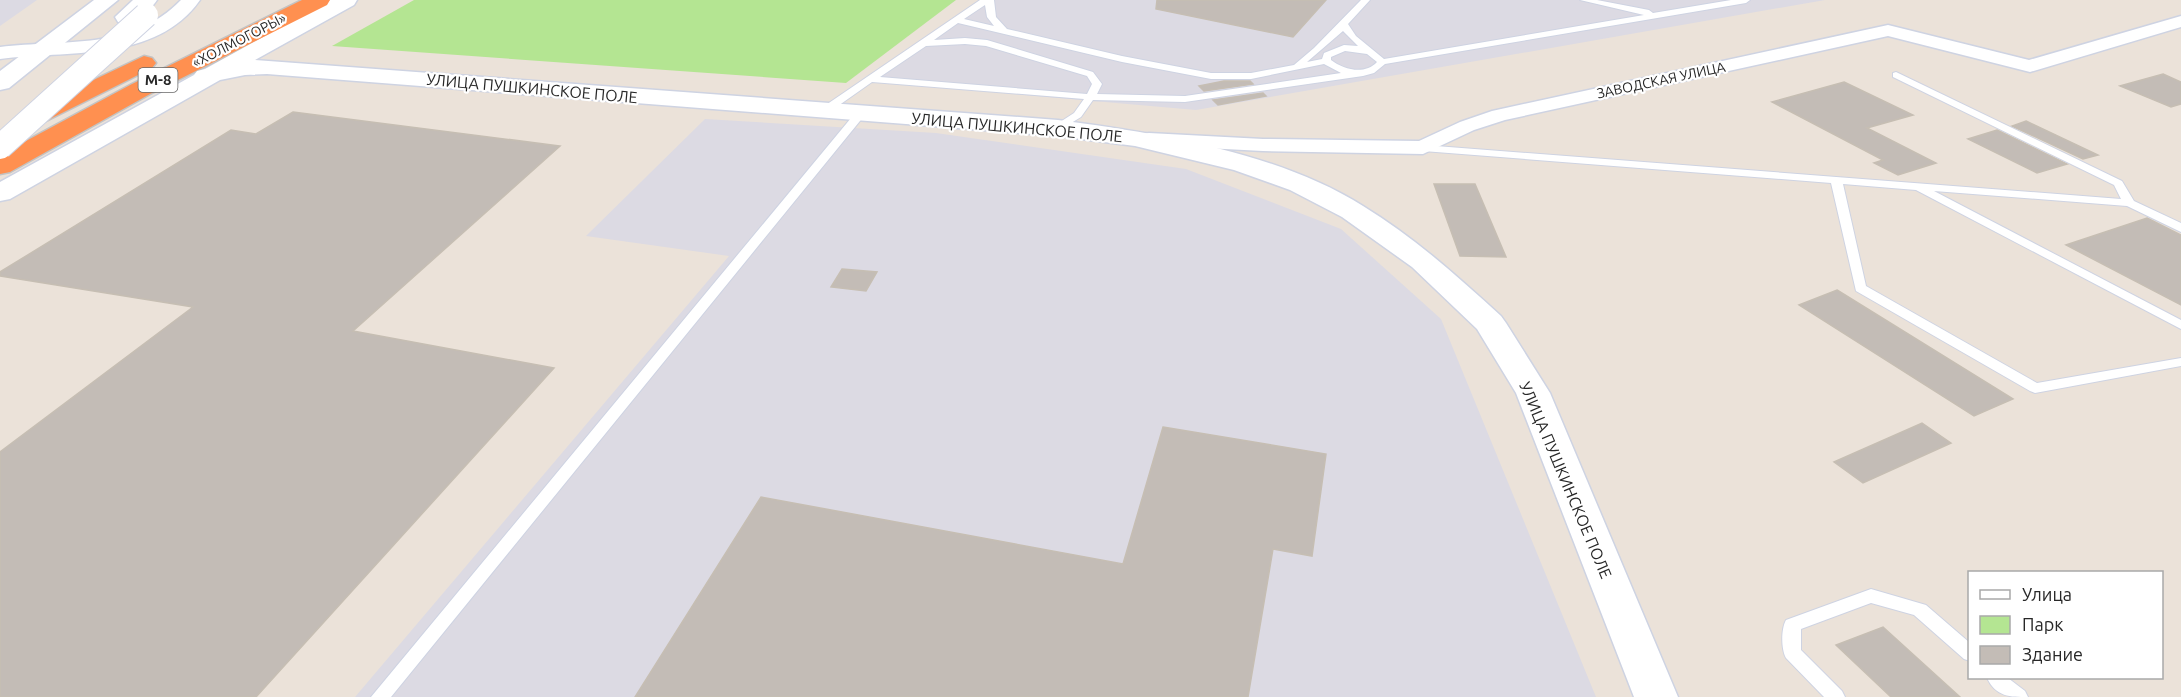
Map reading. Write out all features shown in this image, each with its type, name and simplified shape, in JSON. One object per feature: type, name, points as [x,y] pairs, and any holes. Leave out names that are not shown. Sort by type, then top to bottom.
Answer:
[{"type":"highway","name":"«ХОЛМОГОРЫ»","points":[[0,166],[141,89],[319,0]]},
{"type":"highway","name":"М-8","points":[[0,135],[161,54]]},
{"type":"main road","points":[[0,83],[106,0]]},
{"type":"main road","points":[[0,192],[205,76],[346,0]]},
{"type":"main road","points":[[0,126],[145,8]]},
{"type":"main road","points":[[0,147],[145,8]]},
{"type":"main road","name":"УЛИЦА ПУШКИНСКОЕ ПОЛЕ","points":[[272,40],[265,49],[265,55],[275,63],[298,69]]},
{"type":"main road","name":"УЛИЦА ПУШКИНСКОЕ ПОЛЕ","points":[[205,76],[245,68],[298,69],[1058,128],[1253,155],[1300,184],[1352,211],[1423,261],[1490,323],[1533,393],[1656,697]]},
{"type":"street","points":[[0,53],[107,45],[125,41],[166,24],[191,0]]},
{"type":"street","name":"ЗАВОДСКАЯ УЛИЦА","points":[[1253,155],[1423,148],[1467,126],[1499,115],[1888,30],[2030,66],[2181,21]]},
{"type":"lane","points":[[824,111],[921,43],[988,0],[989,14],[994,22],[1005,31]]},
{"type":"lane","points":[[1288,70],[1317,50],[1366,0]]},
{"type":"lane","points":[[1584,0],[1659,15]]},
{"type":"lane","points":[[868,79],[1070,96],[1185,99],[1370,72],[1378,68],[1382,62],[1744,0]]},
{"type":"lane","points":[[955,20],[1122,58],[1211,75],[1251,76],[1326,61]]},
{"type":"lane","points":[[1333,51],[1335,37],[1343,23]]},
{"type":"lane","points":[[1343,23],[1353,38],[1382,62]]},
{"type":"lane","points":[[921,43],[987,43],[1090,74],[1097,84],[1090,97],[1077,118],[1058,128]]},
{"type":"lane","points":[[1326,61],[1327,55],[1333,51],[1358,49],[1370,52]]},
{"type":"lane","points":[[1326,61],[1332,67],[1357,73]]},
{"type":"lane","points":[[1896,75],[2118,183],[2129,203]]},
{"type":"lane","points":[[380,697],[860,114]]},
{"type":"lane","points":[[1423,148],[2129,203],[2181,228]]},
{"type":"lane","points":[[1836,180],[1860,288],[2035,388],[2181,362]]},
{"type":"lane","points":[[1916,187],[2181,326]]},
{"type":"lane","points":[[1836,697],[1792,653],[1792,625],[1871,596],[1920,610],[1968,652]]},
{"type":"lane","points":[[1997,679],[2019,697]]},
{"type":"shaded area","points":[[0,0],[37,0],[0,26]]},
{"type":"shaded area","points":[[985,0],[1825,0],[1196,110],[866,81]]},
{"type":"shaded area","points":[[705,119],[936,133],[1186,169],[1341,229],[1441,319],[1596,697],[355,697],[729,256],[586,236]]},
{"type":"green space","points":[[414,0],[956,0],[846,83],[332,46]]},
{"type":"building","points":[[1157,0],[1326,0],[1293,37],[1156,9]]},
{"type":"building","points":[[2163,74],[2181,82],[2181,104],[2171,107],[2120,86]]},
{"type":"building","points":[[1224,81],[1250,81],[1253,84],[1204,91],[1199,86]]},
{"type":"building","points":[[1844,82],[1913,115],[1867,128],[1936,163],[1898,175],[1874,163],[1883,160],[1772,102]]},
{"type":"building","points":[[1263,93],[1266,96],[1218,105],[1213,100]]},
{"type":"building","points":[[293,112],[560,146],[353,331],[554,368],[256,697],[0,697],[0,452],[193,307],[0,276],[0,272],[231,130],[256,134]]},
{"type":"building","points":[[2026,121],[2098,155],[2083,159],[2012,126]]},
{"type":"building","points":[[1997,130],[2067,164],[2037,173],[1968,139]]},
{"type":"building","points":[[1434,184],[1475,184],[1506,257],[1460,256]]},
{"type":"building","points":[[2147,218],[2181,235],[2181,305],[2066,245]]},
{"type":"building","points":[[842,269],[877,272],[866,291],[831,287]]},
{"type":"building","points":[[1837,290],[2013,399],[1974,416],[1799,305]]},
{"type":"building","points":[[1922,423],[1951,443],[1863,483],[1834,462]]},
{"type":"building","points":[[1163,427],[1326,454],[1312,556],[1273,549],[1248,697],[635,697],[761,497],[1123,564]]},
{"type":"building","points":[[1883,627],[1960,697],[1891,697],[1836,645]]}]
